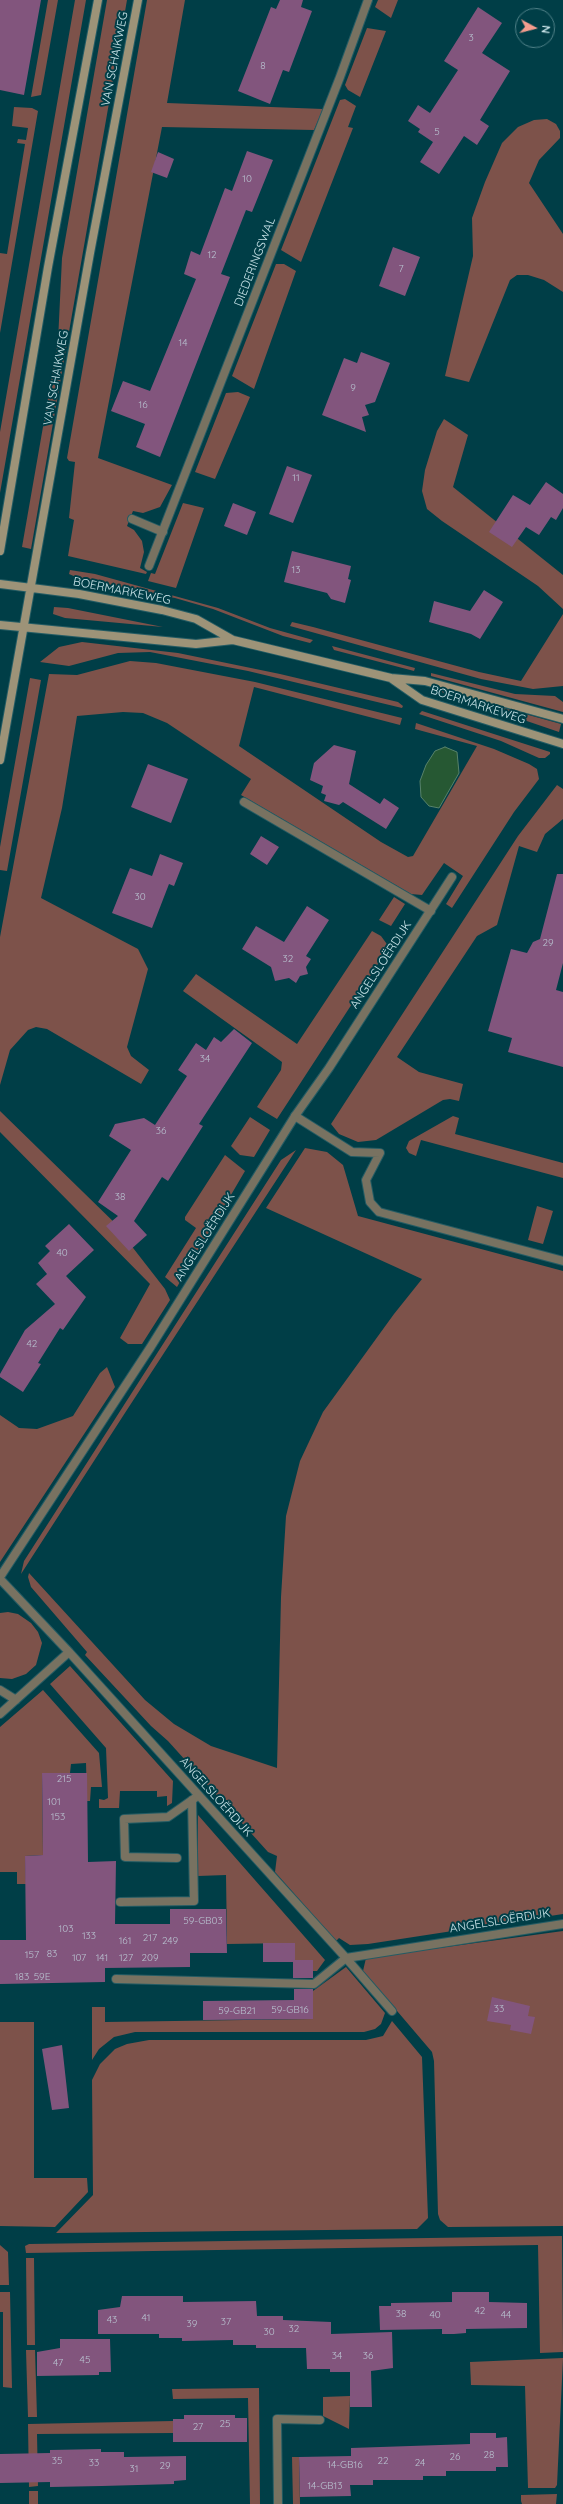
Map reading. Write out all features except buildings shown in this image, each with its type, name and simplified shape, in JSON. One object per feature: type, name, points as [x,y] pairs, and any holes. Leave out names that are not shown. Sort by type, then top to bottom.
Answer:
[{"type":"street","points":[[0,551],[48,268],[98,0]]},
{"type":"street","name":"VAN SCHAIKWEG","points":[[0,760],[90,253],[138,0]]},
{"type":"street","name":"DIEDERINGSWAL","points":[[149,566],[340,77],[368,0]]},
{"type":"street","points":[[132,519],[163,532]]},
{"type":"street","name":"BOERMARKEWEG","points":[[0,584],[32,586],[87,595],[196,619],[233,640],[391,678],[425,681],[563,719]]},
{"type":"street","name":"BOERMARKEWEG","points":[[0,625],[196,644],[233,640]]},
{"type":"street","name":"BOERMARKEWEG","points":[[391,678],[422,700],[563,744]]},
{"type":"street","points":[[244,802],[431,911]]},
{"type":"street","name":"ANGELSLOËRDIJK","points":[[392,2011],[346,1958],[195,1797],[69,1652],[0,1578],[150,1348],[295,1116],[452,877]]},
{"type":"street","points":[[295,1116],[352,1152],[380,1153],[366,1180],[370,1202],[379,1212],[563,1261]]},
{"type":"street","points":[[0,1714],[69,1652]]},
{"type":"street","points":[[0,1690],[16,1700]]},
{"type":"street","points":[[177,1858],[125,1857],[124,1819],[168,1817],[195,1797]]},
{"type":"street","points":[[120,1902],[194,1901],[195,1797]]},
{"type":"street","name":"ANGELSLOËRDIJK","points":[[346,1958],[563,1924]]},
{"type":"street","points":[[116,1979],[314,1984],[346,1958]]},
{"type":"street","points":[[278,2504],[277,2419],[320,2420]]},
{"type":"shaded area","points":[[48,0],[58,0],[41,95],[31,97]]},
{"type":"shaded area","points":[[75,0],[86,0],[0,493],[0,432]]},
{"type":"shaded area","points":[[107,0],[127,0],[31,549],[22,547],[58,341],[62,258]]},
{"type":"shaded area","points":[[147,0],[185,0],[167,103],[323,109],[314,130],[162,127],[98,458],[172,485],[160,507],[143,513],[133,511],[127,526],[134,530],[142,541],[144,552],[140,568],[147,572],[146,574],[68,556],[74,520],[69,518],[75,462],[69,461],[67,458]]},
{"type":"shaded area","points":[[378,0],[398,0],[391,18],[375,7]]},
{"type":"shaded area","points":[[367,28],[386,31],[360,97],[348,90],[345,85]]},
{"type":"shaded area","points":[[345,99],[356,106],[348,127],[353,128],[301,262],[281,250],[340,100]]},
{"type":"shaded area","points":[[14,107],[32,108],[38,111],[0,333],[0,253],[7,254],[25,144],[17,143],[18,139],[26,140],[28,128],[12,126]]},
{"type":"shaded area","points":[[547,119],[556,124],[560,131],[560,138],[539,160],[529,183],[563,234],[563,292],[544,280],[528,275],[517,275],[510,280],[469,382],[445,376],[473,256],[472,218],[485,182],[502,143],[518,127],[534,120]]},
{"type":"shaded area","points":[[276,264],[284,264],[296,271],[254,389],[232,376]]},
{"type":"shaded area","points":[[238,392],[250,397],[215,479],[195,472],[226,393]]},
{"type":"shaded area","points":[[444,419],[468,435],[453,487],[563,575],[563,609],[538,586],[442,521],[427,509],[422,491],[425,470],[437,431]]},
{"type":"shaded area","points":[[183,503],[204,508],[176,588],[148,581],[151,573],[155,574]]},
{"type":"shaded area","points":[[70,570],[95,574],[218,608],[270,628],[313,640],[310,643],[283,636],[213,609],[175,598],[83,580],[69,574]]},
{"type":"shaded area","points":[[54,607],[68,608],[163,627],[65,618],[53,614]]},
{"type":"shaded area","points":[[563,614],[563,686],[533,689],[481,679],[290,626],[292,622],[313,627],[479,672],[521,681]]},
{"type":"shaded area","points":[[82,642],[178,653],[280,674],[398,702],[403,706],[402,708],[248,671],[150,652],[118,653],[69,666],[40,662],[59,647]]},
{"type":"shaded area","points":[[332,646],[415,668],[414,671],[334,650]]},
{"type":"shaded area","points":[[130,661],[156,663],[255,682],[402,718],[400,725],[254,687],[239,746],[381,842],[408,857],[413,856],[477,746],[415,729],[416,723],[494,749],[529,764],[537,769],[539,779],[514,812],[452,908],[446,904],[463,876],[444,863],[422,895],[411,894],[241,795],[251,779],[167,723],[143,713],[123,712],[77,716],[62,808],[41,898],[138,949],[148,969],[127,1047],[131,1056],[149,1070],[141,1084],[47,1029],[36,1027],[28,1030],[10,1050],[0,1085],[0,937],[49,674],[77,675]]},
{"type":"shaded area","points":[[431,673],[515,694],[555,696],[563,702],[563,712],[431,676]]},
{"type":"shaded area","points":[[30,678],[41,680],[7,871],[0,870],[0,847]]},
{"type":"shaded area","points":[[433,689],[561,724],[559,732]]},
{"type":"shaded area","points":[[422,711],[550,752],[550,754],[545,758],[539,758],[501,741],[419,714]]},
{"type":"shaded area","points":[[445,747],[457,752],[459,773],[439,808],[429,806],[421,797],[420,781],[426,765],[435,751]]},
{"type":"shaded area","points":[[557,785],[563,789],[563,819],[545,834],[537,852],[519,846],[497,925],[477,936],[397,1057],[419,1072],[463,1084],[459,1101],[450,1099],[443,1100],[376,1140],[358,1142],[339,1134],[331,1124],[518,836]]},
{"type":"shaded area","points":[[394,897],[405,904],[391,926],[379,920]]},
{"type":"shaded area","points":[[372,931],[381,936],[389,947],[277,1119],[257,1107],[281,1070],[282,1062],[183,991],[196,974],[297,1044]]},
{"type":"shaded area","points":[[0,1111],[123,1231],[123,1235],[165,1289],[170,1300],[142,1344],[128,1344],[120,1338],[150,1284],[0,1132]]},
{"type":"shaded area","points":[[453,1116],[459,1118],[455,1134],[563,1163],[563,1178],[421,1140],[416,1156],[409,1153],[406,1148],[409,1141]]},
{"type":"shaded area","points":[[250,1117],[270,1130],[254,1157],[240,1155],[231,1146]]},
{"type":"shaded area","points":[[305,1148],[327,1152],[343,1165],[358,1216],[563,1271],[563,1914],[368,1944],[350,1945],[339,1938],[336,1941],[275,1872],[277,1856],[268,1852],[168,1741],[151,1726],[85,1655],[87,1652],[31,1587],[28,1577],[29,1573],[145,1700],[174,1724],[211,1746],[277,1768],[281,1597],[286,1516],[300,1461],[323,1412],[394,1314],[422,1279],[266,1208]]},
{"type":"shaded area","points":[[296,1150],[21,1574],[24,1561],[281,1160]]},
{"type":"shaded area","points":[[225,1155],[245,1171],[177,1287],[165,1277],[196,1228],[185,1220],[185,1217]]},
{"type":"shaded area","points":[[537,1206],[553,1211],[543,1244],[528,1240]]},
{"type":"shaded area","points":[[107,1367],[115,1387],[0,1562],[0,1415],[19,1428],[37,1429],[73,1416],[100,1373]]},
{"type":"shaded area","points":[[8,1612],[18,1614],[31,1623],[38,1632],[42,1643],[36,1665],[26,1674],[12,1679],[0,1678],[0,1613]]},
{"type":"shaded area","points":[[70,1666],[173,1781],[172,1803],[167,1806],[167,1796],[157,1797],[157,1791],[120,1791],[119,1808],[99,1808],[99,1799],[104,1800],[108,1798],[106,1748],[50,1684]]},
{"type":"shaded area","points":[[43,1690],[99,1753],[102,1787],[91,1787],[90,1801],[87,1801],[86,1763],[71,1764],[70,1773],[42,1773],[43,1855],[25,1856],[26,1884],[17,1884],[17,1872],[0,1872],[0,1727]]},
{"type":"shaded area","points":[[198,1815],[325,1960],[317,1971],[313,1971],[313,1960],[295,1960],[294,1943],[227,1944],[226,1875],[198,1876]]},
{"type":"shaded area","points":[[563,1931],[563,2226],[448,2227],[440,2220],[438,2214],[434,2061],[432,2052],[363,1971],[366,1958]]},
{"type":"shaded area","points":[[346,1967],[385,2013],[381,2024],[375,2029],[364,2032],[135,2032],[114,2037],[99,2049],[92,2060],[92,2007],[105,2007],[105,2022],[313,2019],[313,1991]]},
{"type":"shaded area","points":[[392,2021],[422,2057],[428,2218],[417,2229],[56,2233],[93,2195],[92,2080],[100,2064],[115,2049],[127,2044],[149,2040],[366,2040],[383,2036]]},
{"type":"shaded area","points":[[0,2022],[34,2022],[34,2178],[87,2178],[88,2192],[55,2227],[0,2226]]},
{"type":"shaded area","points":[[562,2236],[563,2352],[540,2353],[538,2245],[26,2253],[25,2246],[29,2244]]},
{"type":"shaded area","points":[[0,2245],[8,2252],[9,2285],[0,2285]]},
{"type":"shaded area","points":[[26,2258],[34,2258],[35,2345],[27,2345]]},
{"type":"shaded area","points":[[0,2292],[10,2292],[12,2388],[3,2387],[3,2312],[0,2312]]},
{"type":"shaded area","points":[[26,2350],[35,2350],[37,2417],[28,2417]]},
{"type":"shaded area","points":[[563,2358],[557,2485],[555,2488],[528,2488],[525,2386],[471,2385],[470,2362]]},
{"type":"shaded area","points":[[259,2388],[260,2504],[250,2504],[248,2398],[173,2399],[172,2389]]},
{"type":"shaded area","points":[[350,2396],[349,2429],[323,2416],[323,2397]]},
{"type":"shaded area","points":[[173,2421],[173,2433],[37,2434],[38,2486],[29,2487],[28,2424]]},
{"type":"shaded area","points":[[292,2457],[299,2457],[300,2504],[293,2504]]},
{"type":"shaded area","points":[[29,2491],[38,2491],[38,2504],[29,2504]]},
{"type":"shaded area","points":[[557,2494],[556,2504],[522,2504],[521,2501],[521,2495]]}]
